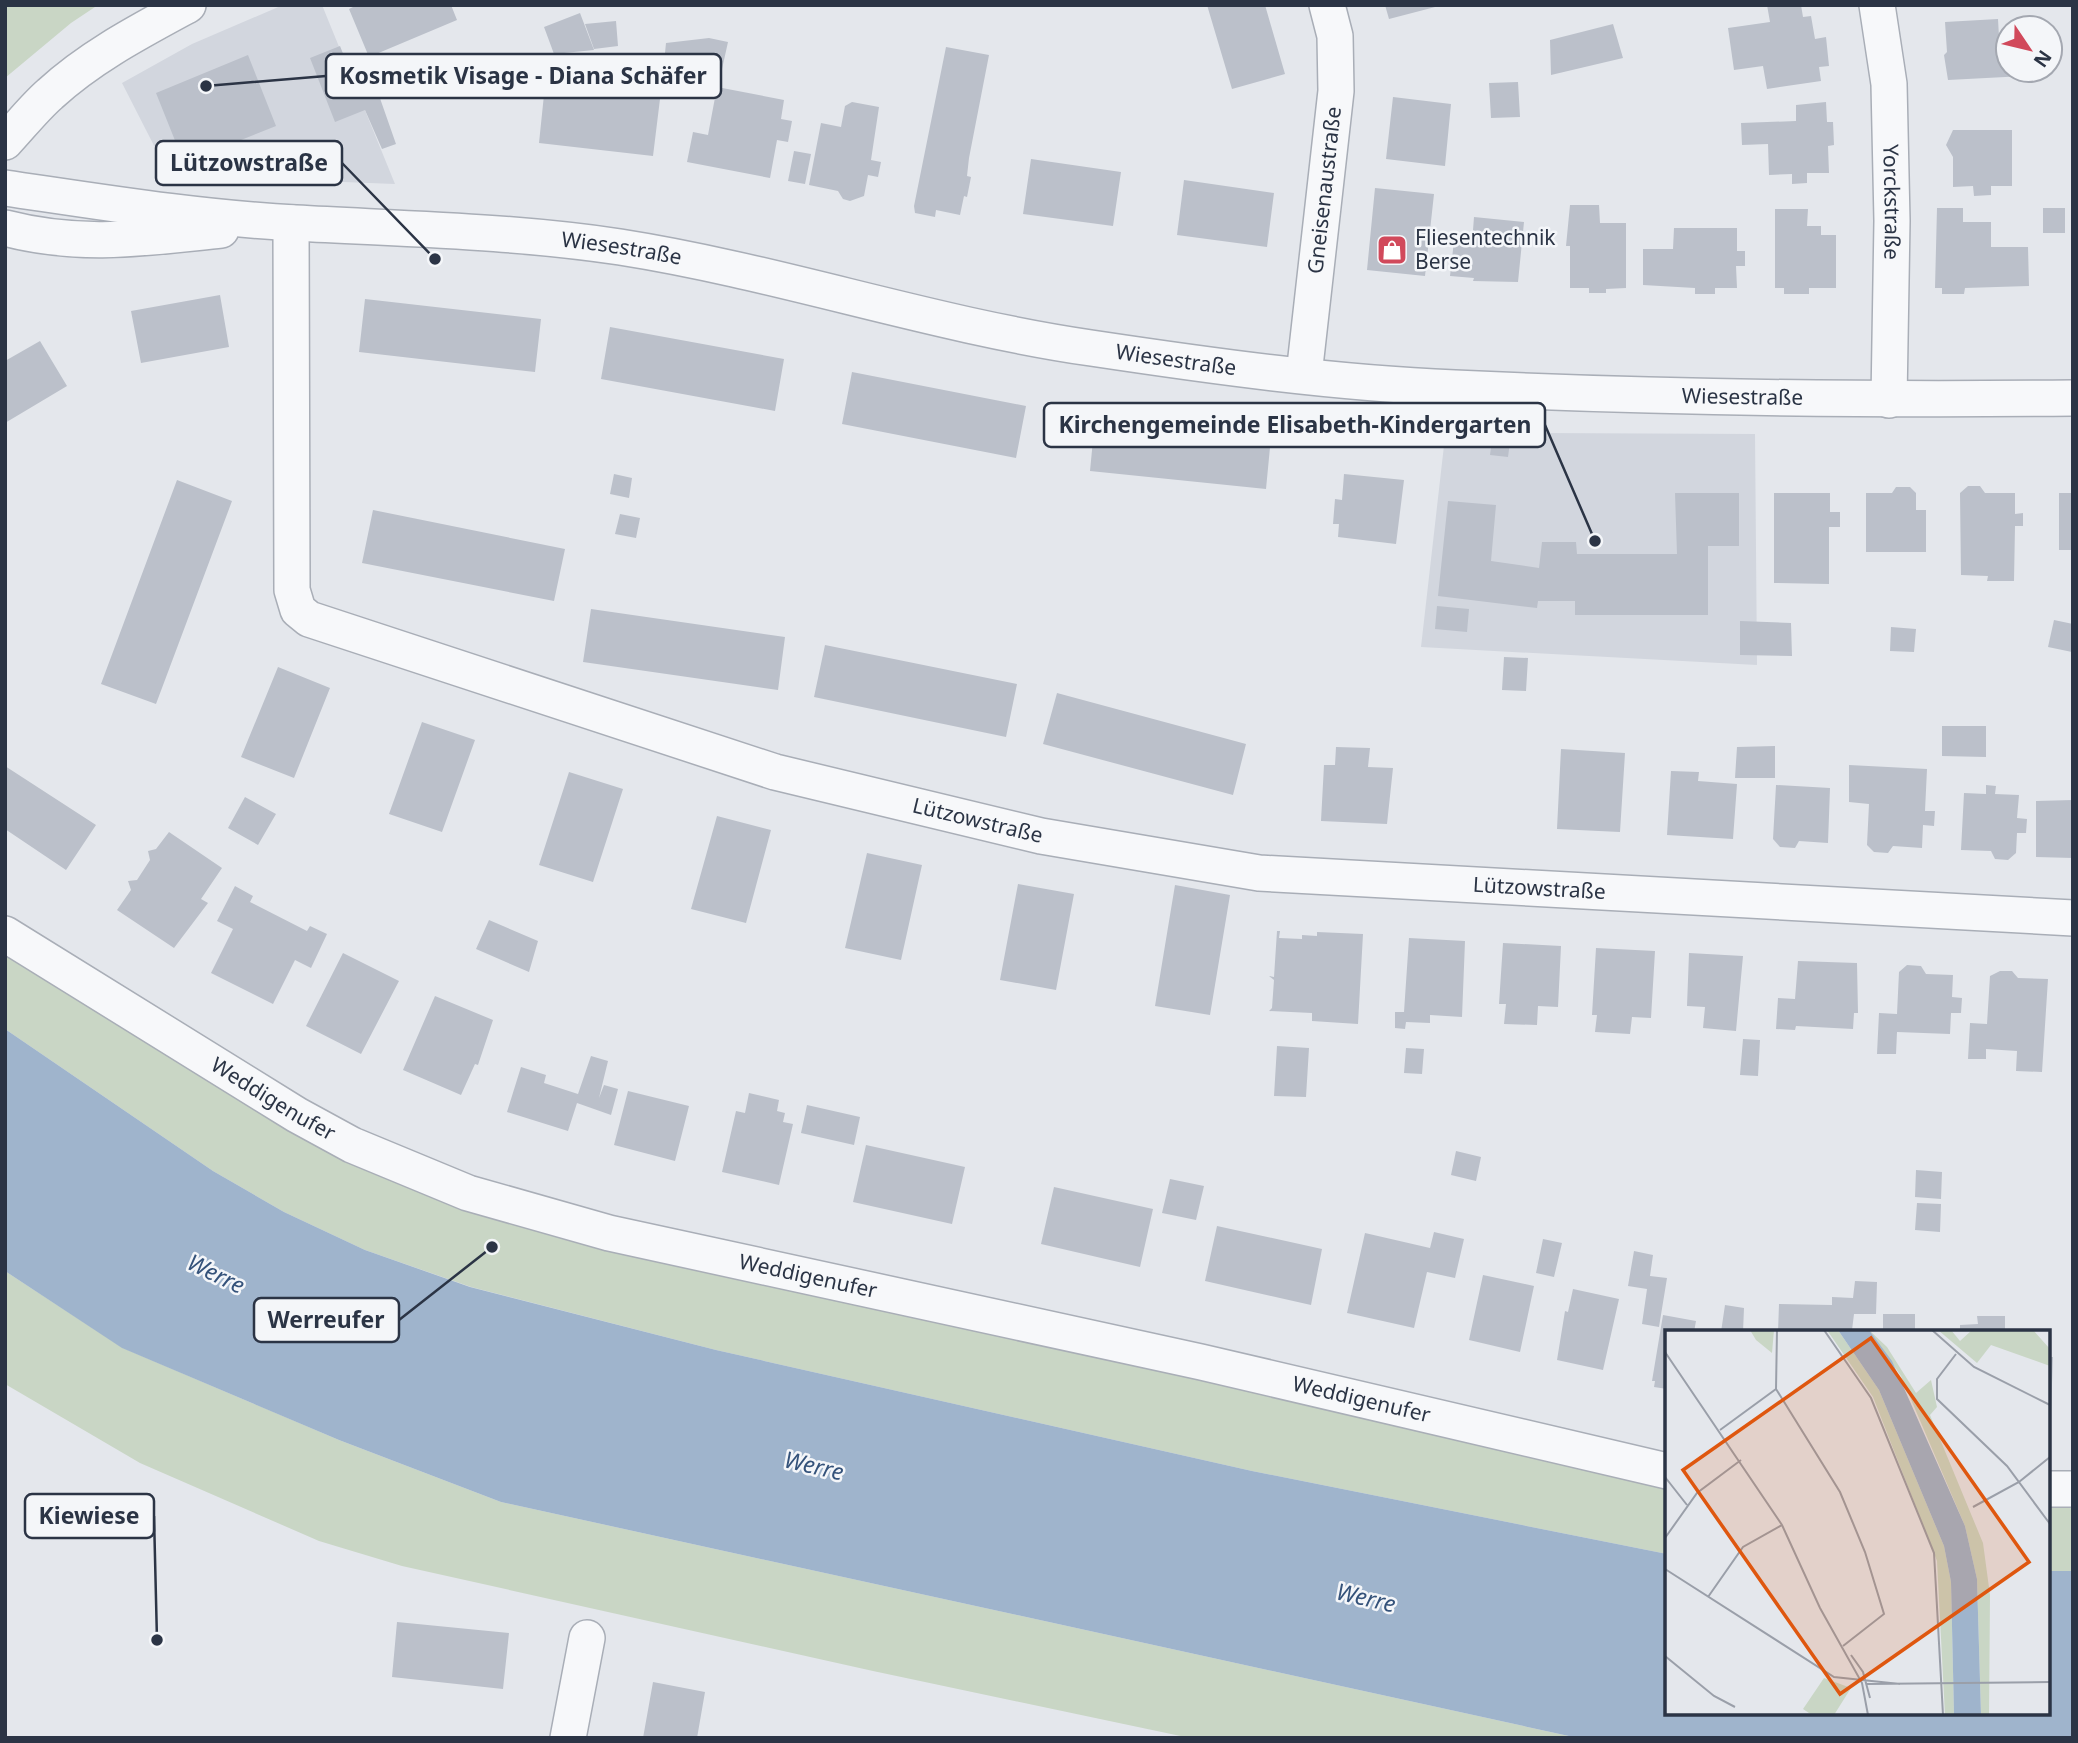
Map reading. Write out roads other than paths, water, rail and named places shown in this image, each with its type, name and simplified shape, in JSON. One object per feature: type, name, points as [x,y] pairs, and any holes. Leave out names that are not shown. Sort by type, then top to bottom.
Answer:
[{"type":"street","points":[[5,142],[49,94],[81,69],[132,35],[188,5]]},
{"type":"street","name":"Gneisenaustraße","points":[[1304,375],[1336,91],[1335,36],[1327,5]]},
{"type":"street","name":"Yorckstraße","points":[[1877,5],[1889,84],[1892,221],[1889,400]]},
{"type":"street","name":"Wiesestraße","points":[[5,188],[291,223],[451,229],[618,247],[766,275],[979,328],[1088,348],[1304,375],[1451,388],[1889,400],[2073,398]]},
{"type":"street","name":"Wiesestraße","points":[[5,228],[34,235],[103,242],[291,223]]},
{"type":"street","name":"Lützowstraße","points":[[291,223],[292,590],[298,610],[309,619],[775,772],[1041,836],[1231,869],[1259,873],[2073,918]]},
{"type":"street","name":"Weddigenufer","points":[[5,934],[297,1115],[352,1145],[468,1193],[609,1233],[1201,1362],[1665,1471]]},
{"type":"street","points":[[2050,1489],[2073,1489]]},
{"type":"street","points":[[568,1738],[587,1638]]},
{"type":"water","name":"Werre","points":[[5,1029],[213,1171],[284,1212],[365,1250],[470,1287],[716,1350],[1252,1471],[1665,1554],[1665,1715],[2050,1715],[2050,1571],[2073,1571],[2073,1738],[1578,1738],[501,1502],[339,1440],[122,1348],[5,1271]]},
{"type":"place","name":"Kosmetik Visage - Diana Schäfer","points":[[206,86]]},
{"type":"place","name":"Fliesentechnik Berse","points":[[1392,250]]},
{"type":"place","name":"Lützowstraße","points":[[435,259]]},
{"type":"place","name":"Kirchengemeinde Elisabeth-Kindergarten","points":[[1595,541]]},
{"type":"place","name":"Werreufer","points":[[492,1247]]},
{"type":"place","name":"Kiewiese","points":[[157,1640]]}]
